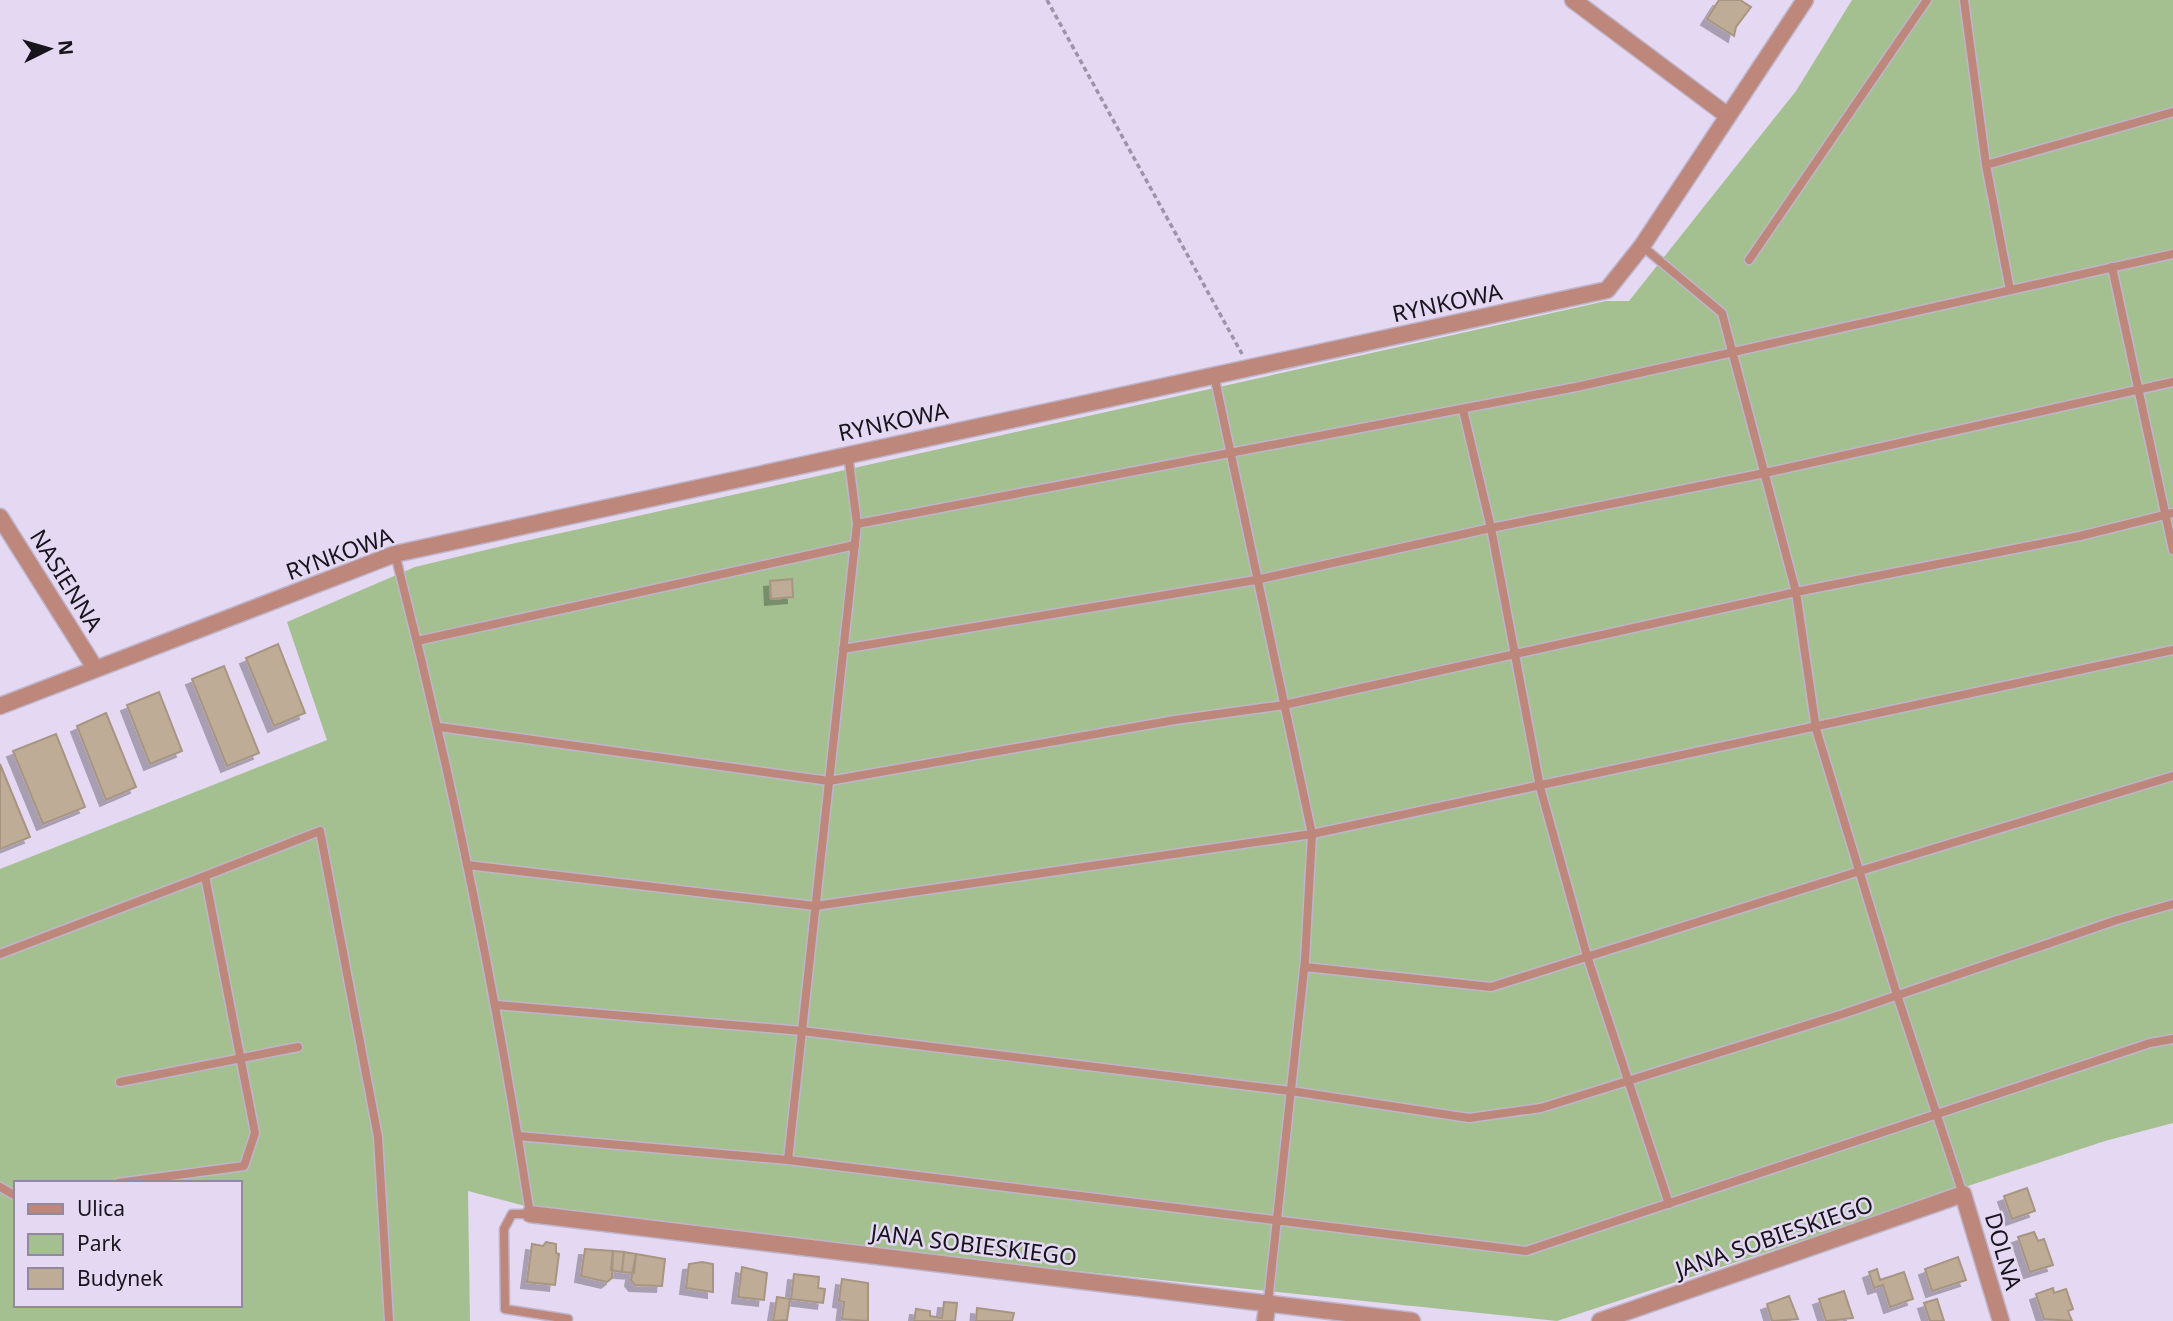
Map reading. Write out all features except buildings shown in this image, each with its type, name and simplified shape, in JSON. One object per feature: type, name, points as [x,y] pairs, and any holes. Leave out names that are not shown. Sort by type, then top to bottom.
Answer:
[{"type":"street","points":[[1573,0],[1728,116]]},
{"type":"street","name":"RYNKOWA","points":[[0,706],[395,554],[1607,290],[1643,246],[1805,0]]},
{"type":"street","name":"NASIENNA","points":[[0,517],[95,668]]},
{"type":"street","name":"JANA SOBIESKIEGO","points":[[1600,1321],[1963,1194]]},
{"type":"street","name":"DOLNA","points":[[1963,1194],[2001,1321]]},
{"type":"street","name":"JANA SOBIESKIEGO","points":[[530,1214],[1412,1321]]},
{"type":"street","points":[[1265,1321],[1268,1302]]},
{"type":"lane","points":[[1749,260],[1927,0]]},
{"type":"lane","points":[[1964,0],[1986,165],[2010,290]]},
{"type":"lane","points":[[1986,165],[2173,112]]},
{"type":"lane","points":[[1643,246],[1723,313],[1796,592],[1816,729],[1897,995],[1963,1194]]},
{"type":"lane","points":[[857,524],[1462,410],[2173,254]]},
{"type":"lane","points":[[2112,267],[2169,514],[2173,550]]},
{"type":"lane","points":[[1214,375],[1229,456],[1312,834],[1305,967],[1268,1302]]},
{"type":"lane","points":[[843,649],[1256,580],[1491,527],[1765,474],[2173,382]]},
{"type":"lane","points":[[1462,410],[1491,527],[1540,787],[1587,956],[1669,1204]]},
{"type":"lane","points":[[788,1160],[857,524],[848,454]]},
{"type":"lane","points":[[439,727],[829,781],[1175,720],[1284,705],[1796,592],[2080,536],[2169,514]]},
{"type":"lane","points":[[417,641],[855,545]]},
{"type":"lane","points":[[395,554],[439,727],[496,1005],[530,1214],[512,1214],[504,1229],[505,1309],[568,1319]]},
{"type":"lane","points":[[467,865],[815,906],[1312,834],[1816,729],[2173,650]]},
{"type":"lane","points":[[1305,967],[1491,987],[2173,776]]},
{"type":"lane","points":[[0,954],[320,831],[378,1137],[389,1321]]},
{"type":"lane","points":[[133,1181],[244,1166],[255,1133],[205,876]]},
{"type":"lane","points":[[496,1005],[802,1031],[1291,1091],[1469,1118],[1541,1108],[2173,904]]},
{"type":"lane","points":[[518,1136],[788,1160],[1526,1251],[1936,1113],[2150,1043],[2173,1039]]},
{"type":"lane","points":[[120,1082],[298,1047]]},
{"type":"path","points":[[1047,0],[1240,346],[1245,369]]},
{"type":"green space","points":[[1852,0],[2173,0],[2173,1123],[2105,1141],[1557,1321],[575,1219],[468,1191],[470,1321],[0,1321],[0,869],[327,740],[287,622],[415,567],[498,547],[1606,301],[1629,301],[1796,91]]}]
